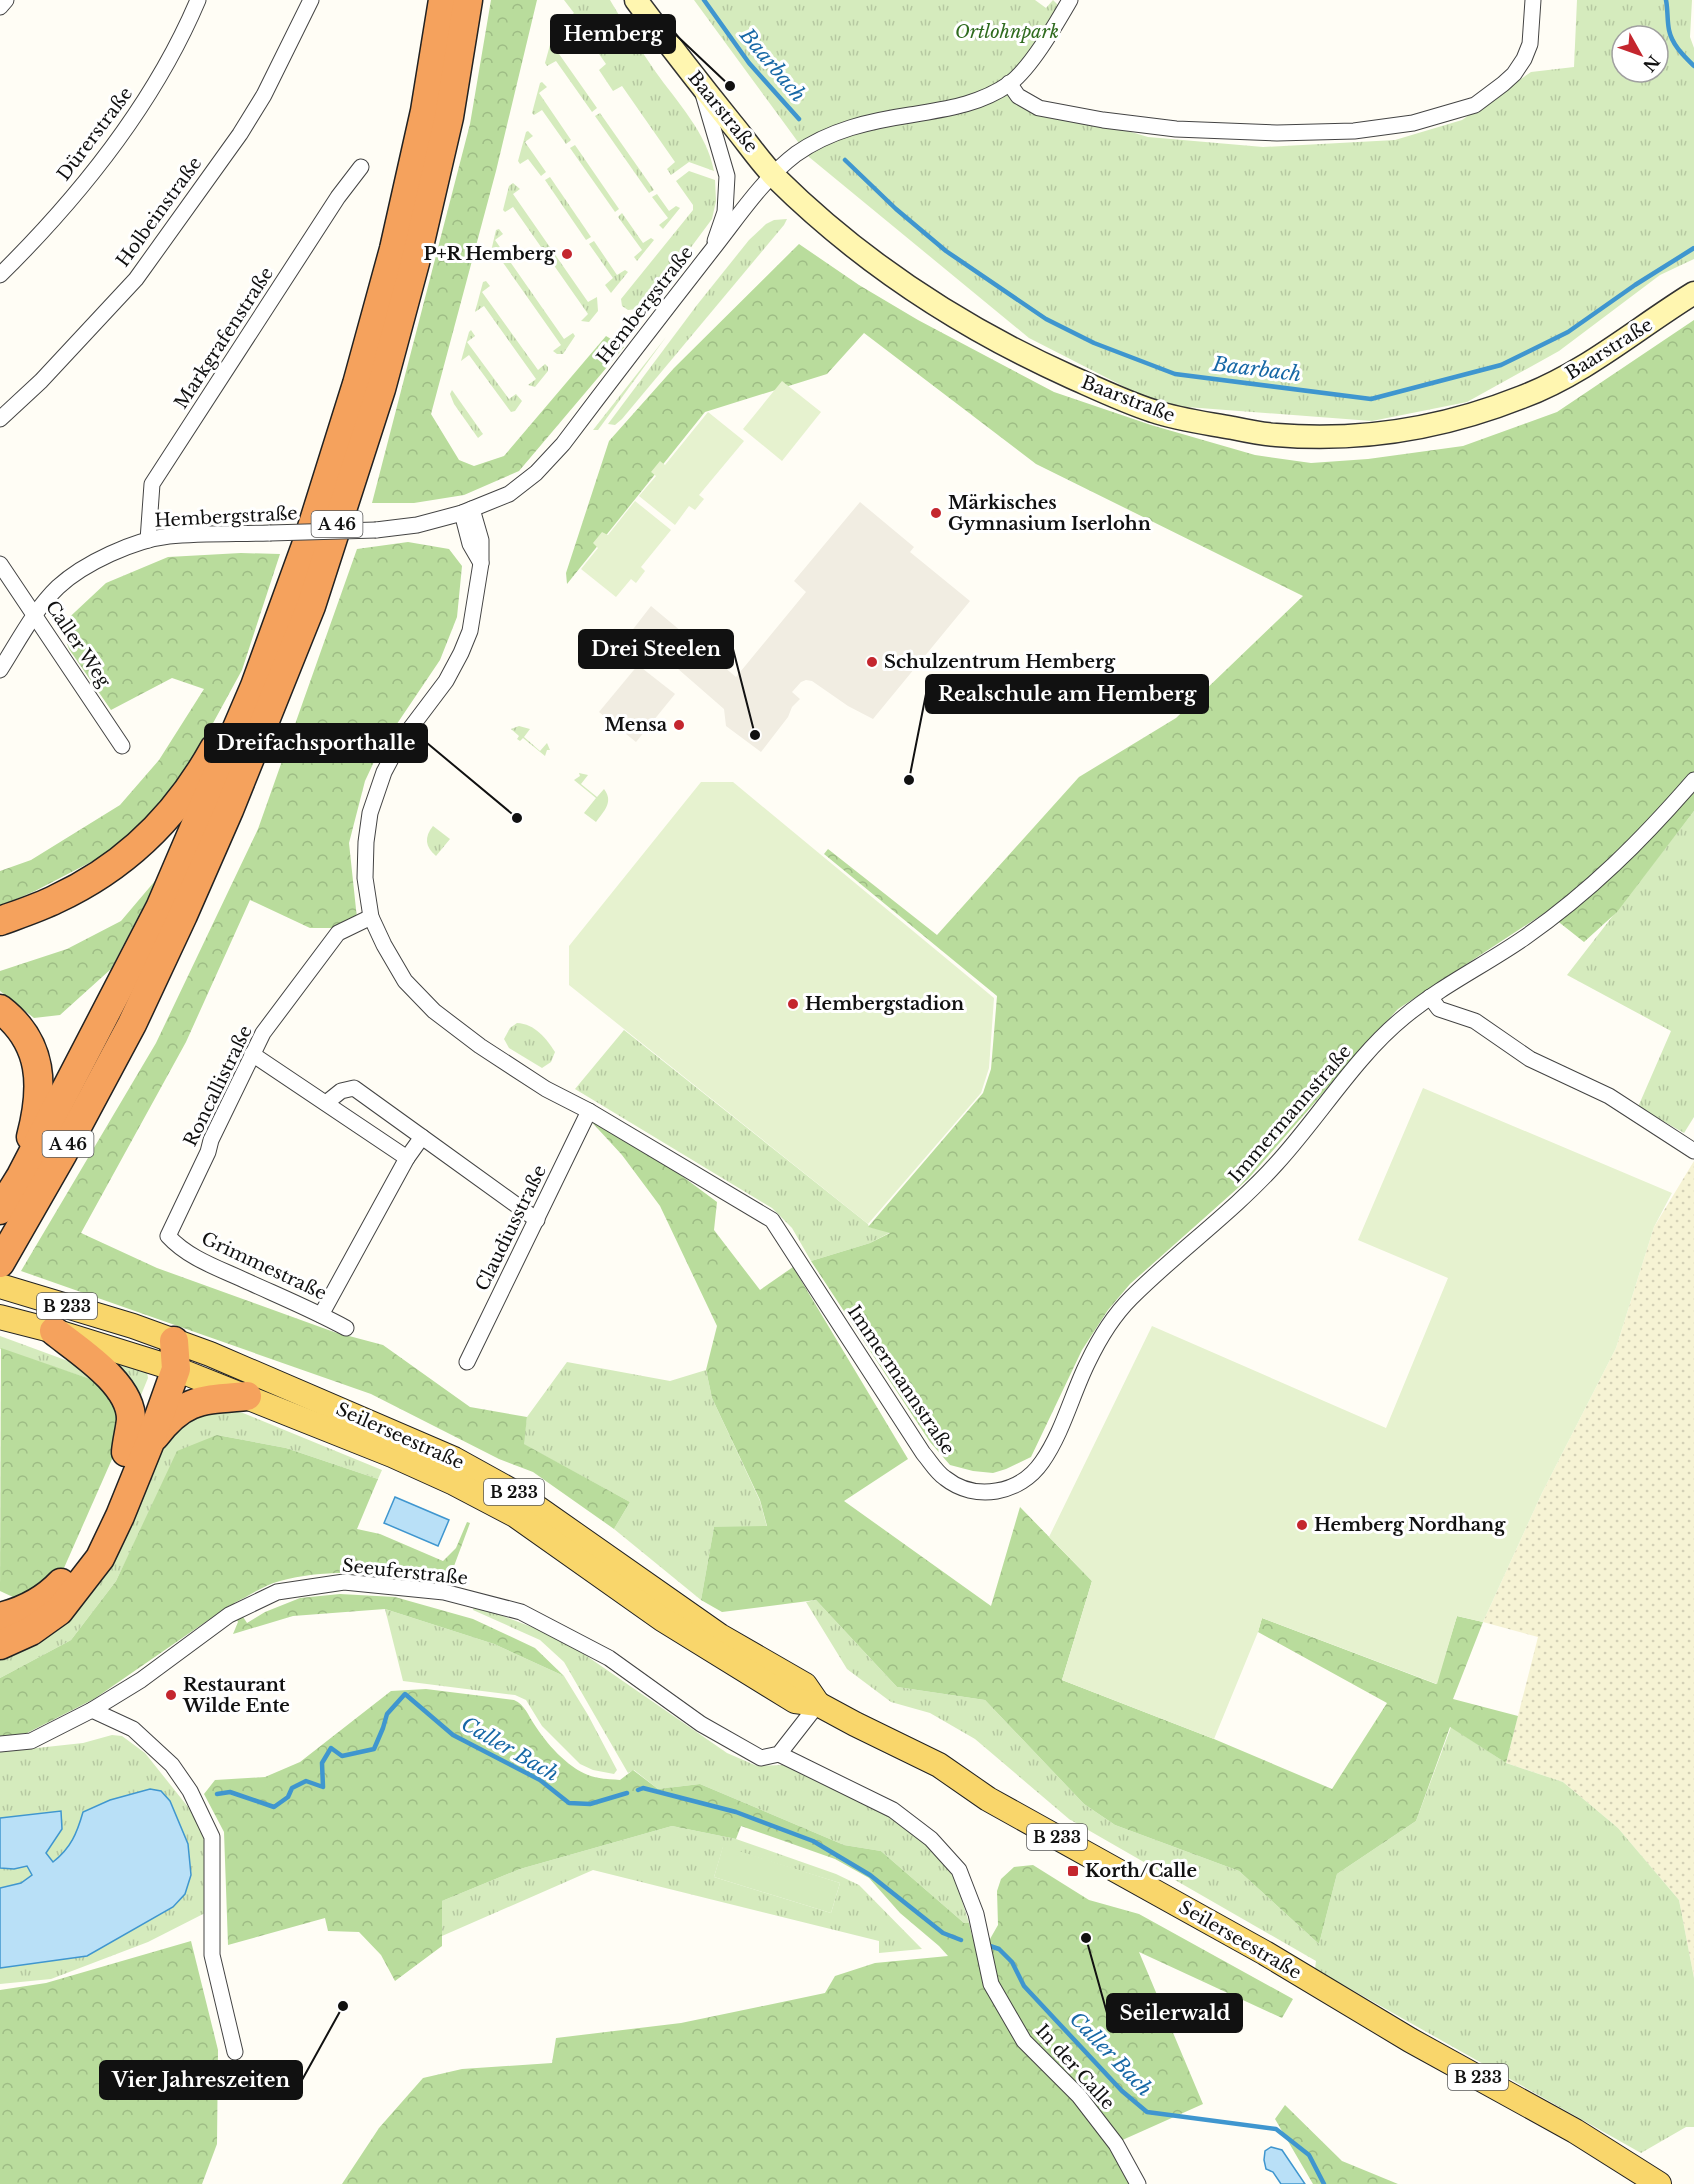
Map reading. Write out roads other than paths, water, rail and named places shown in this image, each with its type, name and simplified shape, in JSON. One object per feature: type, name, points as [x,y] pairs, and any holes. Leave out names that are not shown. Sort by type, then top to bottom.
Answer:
[{"type":"highway","name":"A 46","points":[[0,1210],[21,1176],[164,898],[255,686],[308,540],[357,384],[394,249],[425,111],[443,0]]},
{"type":"highway","name":"A 46","points":[[0,1270],[132,1024],[229,810],[311,606],[381,389],[417,255],[449,117],[468,0]]},
{"type":"highway","points":[[0,921],[56,900],[114,866],[146,839],[179,803],[206,764],[232,715],[308,540]]},
{"type":"highway","points":[[0,1009],[23,1031],[32,1046],[38,1065],[36,1117],[21,1176]]},
{"type":"highway","points":[[54,1331],[98,1367],[125,1394],[138,1447]]},
{"type":"highway","points":[[0,1645],[32,1631],[59,1611],[100,1558],[120,1516],[138,1447],[169,1358]]},
{"type":"highway","points":[[0,1617],[35,1605],[50,1595],[67,1577],[88,1540],[119,1472],[138,1447],[169,1418],[183,1407],[202,1400],[247,1396]]},
{"type":"main road","name":"Baarstraße","points":[[636,0],[773,175],[852,246],[936,307],[1021,355],[1117,398],[1183,420],[1273,435],[1344,437],[1388,433],[1463,417],[1523,397],[1559,380],[1607,352],[1694,293]]},
{"type":"main road","name":"Baarstraße","points":[[652,0],[681,60]]},
{"type":"main road","name":"Seilerseestraße","points":[[0,1270],[133,1326],[169,1358],[210,1354],[454,1459],[510,1490],[720,1636],[805,1684],[818,1704]]},
{"type":"main road","name":"Seilerseestraße","points":[[0,1317],[169,1358],[247,1396],[392,1455],[475,1493],[515,1515],[662,1619],[795,1701],[818,1704],[939,1765],[988,1798],[1265,1953],[1410,2040],[1575,2131],[1659,2184]]},
{"type":"street","points":[[0,7],[6,0]]},
{"type":"street","name":"Dürerstraße","points":[[0,275],[53,220],[120,135],[163,72],[198,0]]},
{"type":"street","name":"Holbeinstraße","points":[[0,419],[41,381],[136,279],[240,134],[264,95],[311,0]]},
{"type":"street","points":[[1009,83],[1018,96],[1039,108],[1103,120],[1176,129],[1277,133],[1354,131],[1413,123],[1475,105],[1514,74],[1530,44],[1533,0]]},
{"type":"street","name":"Hembergstraße","points":[[0,670],[35,614],[58,587],[80,571],[114,553],[148,540],[169,536],[376,530],[417,525],[467,511],[509,494],[536,473],[563,444],[712,250],[773,175],[801,151],[822,138],[851,127],[968,104],[1009,83],[1032,58],[1068,1]]},
{"type":"street","name":"Hembergstraße","points":[[699,82],[727,176],[724,212],[712,250]]},
{"type":"street","name":"Markgrafenstraße","points":[[148,540],[152,484],[338,198],[361,167]]},
{"type":"street","name":"Immermannstraße","points":[[467,511],[470,544],[481,563],[470,631],[447,681],[400,742],[384,772],[370,813],[365,878],[371,916],[384,945],[405,981],[434,1011],[480,1046],[546,1089],[589,1111],[772,1220],[923,1453],[945,1478],[971,1491],[992,1493],[1009,1488],[1028,1477],[1041,1465],[1052,1446],[1101,1338],[1130,1300],[1256,1185],[1279,1161],[1377,1043],[1402,1018],[1574,902],[1647,834],[1694,780]]},
{"type":"street","name":"Caller Weg","points":[[0,564],[123,746]]},
{"type":"street","name":"Roncallistraße","points":[[168,1236],[263,1033],[338,933],[371,916]]},
{"type":"street","points":[[1430,997],[1439,1009],[1475,1021],[1530,1059],[1609,1096],[1694,1151]]},
{"type":"street","points":[[252,1054],[407,1158]]},
{"type":"street","points":[[326,1102],[341,1091],[354,1088],[537,1220]]},
{"type":"street","name":"Claudiusstraße","points":[[467,1362],[589,1111]]},
{"type":"street","points":[[321,1315],[407,1158],[422,1137]]},
{"type":"street","name":"Grimmestraße","points":[[168,1236],[203,1262],[346,1328]]},
{"type":"street","name":"Seeuferstraße","points":[[0,1744],[31,1741],[92,1710],[141,1680],[229,1615],[277,1592],[344,1582],[444,1592],[521,1612],[609,1658],[701,1724],[761,1758],[779,1754]]},
{"type":"street","points":[[779,1754],[818,1704]]},
{"type":"street","points":[[92,1710],[133,1729],[172,1765],[190,1791],[212,1837],[212,1955],[235,2052]]},
{"type":"street","name":"In der Calle","points":[[779,1754],[893,1810],[932,1839],[959,1870],[976,1914],[991,1984],[1024,2041],[1079,2096],[1116,2144],[1138,2184]]},
{"type":"water","points":[[395,1497],[449,1520],[438,1546],[384,1523]]},
{"type":"water","points":[[150,1789],[161,1791],[170,1801],[188,1844],[191,1875],[185,1894],[173,1907],[87,1956],[0,1968],[0,1888],[21,1883],[32,1875],[27,1866],[14,1869],[0,1868],[0,1818],[61,1811],[62,1829],[46,1853],[53,1862],[72,1840],[83,1812],[110,1800]]},
{"type":"water","points":[[1271,2147],[1282,2150],[1305,2184],[1281,2184],[1273,2172],[1266,2169],[1265,2151]]},
{"type":"waterway","name":"Baarbach","points":[[704,0],[749,63],[799,119]]},
{"type":"waterway","points":[[1666,0],[1668,26],[1673,41],[1694,66]]},
{"type":"waterway","name":"Baarbach","points":[[845,160],[896,209],[946,251],[1046,319],[1094,343],[1175,374],[1371,399],[1501,365],[1568,332],[1635,285],[1694,248]]},
{"type":"waterway","name":"Caller Bach","points":[[217,1794],[230,1792],[274,1807],[288,1797],[292,1788],[306,1781],[323,1787],[322,1763],[331,1748],[342,1756],[374,1749],[387,1714],[405,1694],[453,1735],[540,1780],[569,1803],[590,1804],[627,1793]]},
{"type":"waterway","name":"Caller Bach","points":[[638,1790],[643,1788],[736,1812],[813,1841],[870,1875],[943,1933],[961,1940]]},
{"type":"waterway","name":"Caller Bach","points":[[990,1946],[999,1949],[1012,1962],[1024,1986],[1122,2091],[1147,2112],[1276,2129],[1309,2155],[1324,2184]]},
{"type":"place","name":"Hemberg","points":[[730,86]]},
{"type":"place","name":"P+R Hemberg","points":[[567,254]]},
{"type":"place","name":"Märkisches Gymnasium Iserlohn","points":[[936,513]]},
{"type":"place","name":"Schulzentrum Hemberg","points":[[872,662]]},
{"type":"place","name":"Mensa","points":[[679,725]]},
{"type":"place","name":"Drei Steelen","points":[[755,735]]},
{"type":"place","name":"Realschule am Hemberg","points":[[909,780]]},
{"type":"place","name":"Dreifachsporthalle","points":[[517,818]]},
{"type":"place","name":"Hembergstadion","points":[[793,1004]]},
{"type":"place","name":"Hemberg Nordhang","points":[[1302,1525]]},
{"type":"place","name":"Restaurant Wilde Ente","points":[[171,1695]]},
{"type":"place","name":"Korth/Calle","points":[[1073,1871]]},
{"type":"place","name":"Seilerwald","points":[[1086,1938]]},
{"type":"place","name":"Vier Jahreszeiten","points":[[343,2006]]},
{"type":"park label","name":"Ortlohnpark","points":[[1007,32]]}]
